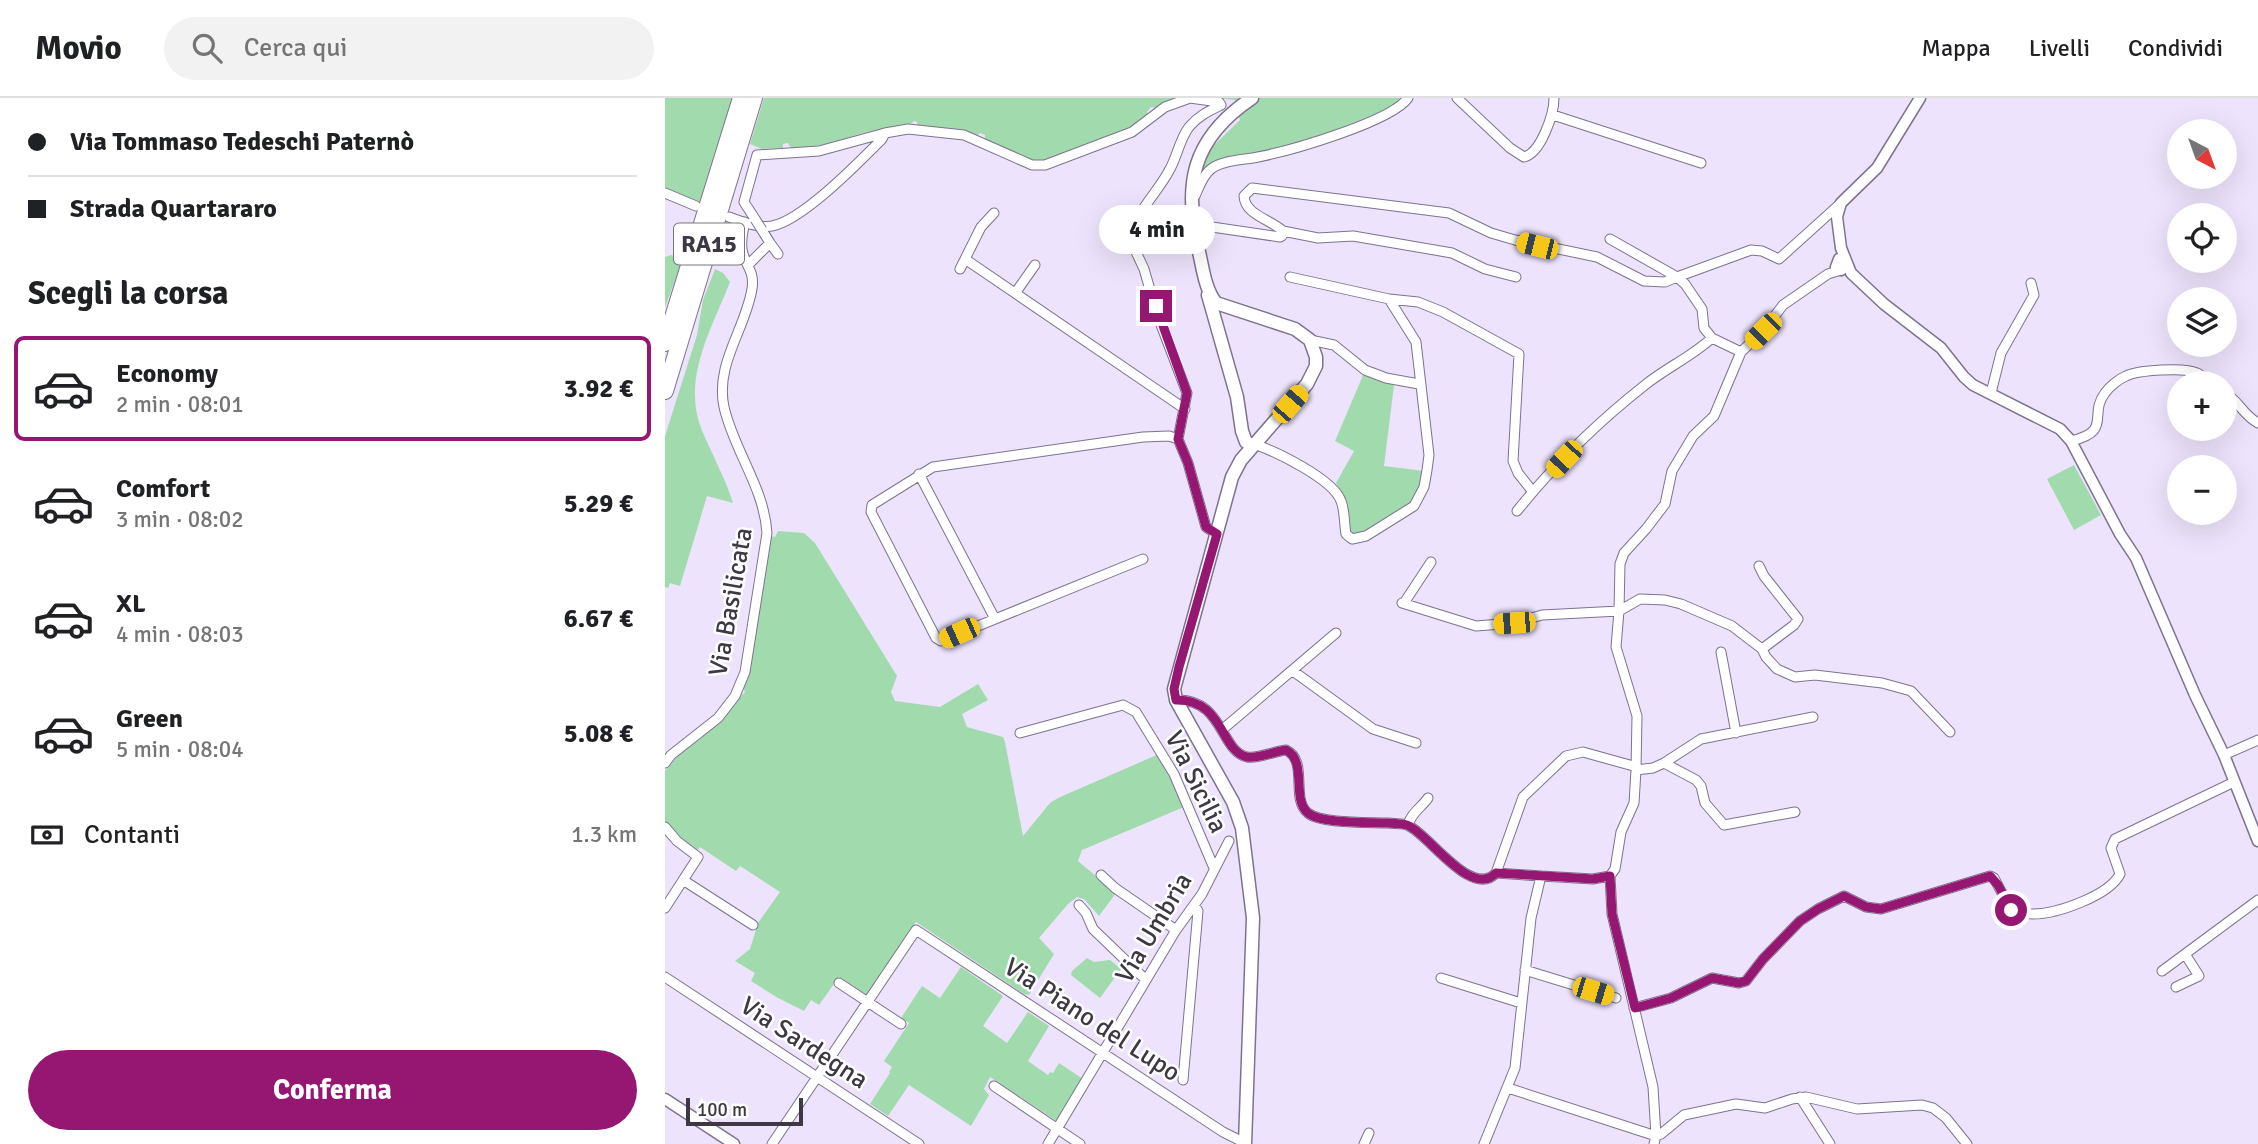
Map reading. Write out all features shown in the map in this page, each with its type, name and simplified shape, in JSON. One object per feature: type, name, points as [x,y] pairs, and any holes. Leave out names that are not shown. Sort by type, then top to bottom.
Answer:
[{"type":"highway","name":"RA15","points":[[665,343],[741,98]]},
{"type":"highway","name":"RA15","points":[[665,391],[754,98]]},
{"type":"main road","points":[[1252,98],[1231,113],[1210,138],[1194,173],[1191,204],[1193,228],[1206,281],[1208,302],[1237,397],[1246,442],[1254,444]]},
{"type":"main road","points":[[1206,281],[1216,303],[1295,329],[1310,340],[1316,357],[1313,374],[1307,384],[1241,460],[1232,477]]},
{"type":"main road","points":[[1218,331],[1218,311],[1225,308]]},
{"type":"main road","points":[[1243,431],[1174,689],[1176,700],[1233,802],[1242,828],[1253,918],[1245,1144]]},
{"type":"street","points":[[778,254],[744,202],[757,155],[819,151],[908,129],[964,135],[1033,164],[1045,165],[1132,132],[1165,107],[1190,98],[1219,102],[1221,105],[1198,118],[1188,128],[1171,168],[1139,214],[1130,239],[1187,393],[1178,439],[1188,463],[1206,527],[1217,534]]},
{"type":"street","points":[[1191,204],[1205,175],[1216,166],[1261,157],[1320,140],[1384,116],[1408,98]]},
{"type":"street","points":[[1457,98],[1524,158],[1534,152],[1553,115],[1553,98]]},
{"type":"street","points":[[1516,277],[1485,269],[1452,253],[1353,236],[1318,238],[1283,231],[1276,224],[1248,209],[1244,200],[1246,192],[1259,188],[1449,213],[1491,233],[1597,257],[1644,281],[1665,282],[1751,250],[1762,251],[1779,259],[1877,167],[1920,98]]},
{"type":"street","points":[[1553,115],[1701,163]]},
{"type":"street","points":[[729,217],[770,226],[790,218],[839,182],[885,133]]},
{"type":"street","points":[[665,193],[697,206]]},
{"type":"street","points":[[1841,203],[1837,219],[1841,260],[1851,273],[1884,304],[1941,348],[1964,377],[2060,429],[2071,441],[2120,534],[2136,558],[2224,755],[2258,841]]},
{"type":"street","points":[[994,213],[981,227],[963,264],[1016,292],[1185,409]]},
{"type":"street","points":[[1826,215],[1837,219]]},
{"type":"street","name":"Via Basilicata","points":[[665,763],[671,755],[718,718],[735,696],[745,672],[767,533],[766,513],[728,424],[722,387],[724,370],[753,279],[741,250],[745,222]]},
{"type":"street","points":[[1193,228],[1212,227],[1280,237],[1283,231]]},
{"type":"street","points":[[1610,239],[1677,277],[1702,309],[1705,328],[1712,338],[1741,352]]},
{"type":"street","points":[[749,264],[770,243]]},
{"type":"street","points":[[1655,1140],[1653,1087],[1612,914],[1610,876],[1615,869],[1621,831],[1634,803],[1637,769],[1637,716],[1616,647],[1618,573],[1624,553],[1665,504],[1672,471],[1693,436],[1714,416],[1741,352],[1763,331],[1783,304],[1816,282],[1841,260]]},
{"type":"street","points":[[1016,292],[1035,265]]},
{"type":"street","points":[[1290,277],[1389,299],[1418,302],[1443,312],[1518,354],[1513,461],[1532,492]]},
{"type":"street","points":[[1991,393],[2001,353],[2035,295],[2031,283]]},
{"type":"street","points":[[1254,444],[1327,483],[1335,490],[1341,501],[1348,537],[1352,539],[1366,536],[1414,506],[1424,487],[1429,455],[1419,384],[1420,360],[1416,342],[1389,299]]},
{"type":"street","points":[[1517,512],[1564,459],[1647,384],[1712,338]]},
{"type":"street","points":[[1310,340],[1334,345],[1365,370],[1386,378],[1419,384]]},
{"type":"street","points":[[2071,441],[2093,431],[2098,423],[2102,396],[2125,376],[2167,371]]},
{"type":"street","points":[[2237,401],[2251,419],[2258,423]]},
{"type":"street","points":[[1143,559],[994,617],[941,641],[936,638],[871,512],[872,505],[933,467],[1132,438],[1169,436],[1178,439]]},
{"type":"street","points":[[919,474],[994,617]]},
{"type":"street","points":[[1431,562],[1403,603],[1476,626],[1514,623],[1542,615],[1619,611],[1640,599],[1665,600],[1733,626],[1762,649],[1770,664],[1795,677],[1815,675],[1900,686],[1911,691],[1950,732]]},
{"type":"street","points":[[1759,566],[1798,619],[1762,649]]},
{"type":"street","points":[[1223,729],[1336,633]]},
{"type":"street","points":[[1721,652],[1736,733]]},
{"type":"street","points":[[1293,671],[1373,729],[1416,743]]},
{"type":"street","points":[[1176,700],[1190,702],[1207,710],[1237,751],[1249,757],[1286,750],[1291,752],[1296,760],[1303,806],[1309,814],[1326,819],[1408,825],[1475,880],[1483,880],[1496,873],[1523,797],[1566,756],[1583,752],[1637,769],[1653,768],[1701,739],[1813,718]]},
{"type":"street","name":"Via Sicilia","points":[[1020,733],[1123,705],[1131,708],[1174,774],[1214,868]]},
{"type":"street","points":[[2224,755],[2258,740]]},
{"type":"street","points":[[1664,763],[1696,780],[1701,786],[1705,803],[1724,825],[1795,812]]},
{"type":"street","points":[[1635,1008],[1671,998],[1712,978],[1739,983],[1746,981],[1800,921],[1844,896],[1866,907],[1881,909],[1990,876],[2011,910],[2030,915],[2050,913],[2071,906],[2107,888],[2119,877],[2112,848],[2115,839],[2234,782]]},
{"type":"street","points":[[1408,825],[1410,816],[1421,808],[1428,798]]},
{"type":"street","points":[[665,827],[677,841],[698,857],[665,908]]},
{"type":"street","name":"Via Umbria","points":[[1048,1144],[1176,930],[1194,905],[1229,841]]},
{"type":"street","points":[[1496,873],[1593,879],[1610,876]]},
{"type":"street","points":[[1101,875],[1115,888],[1176,930]]},
{"type":"street","points":[[1484,1144],[1515,1068],[1531,918],[1541,876]]},
{"type":"street","points":[[683,880],[753,925]]},
{"type":"street","points":[[2162,971],[2258,900]]},
{"type":"street","points":[[1079,905],[1093,929],[1146,980]]},
{"type":"street","points":[[1184,1080],[1198,911],[1194,905]]},
{"type":"street","name":"Via Piano del Lupo","points":[[867,1002],[916,930],[1245,1144]]},
{"type":"street","points":[[2176,987],[2199,976],[2185,954]]},
{"type":"street","points":[[1525,970],[1616,998]]},
{"type":"street","name":"Via Sardegna","points":[[665,977],[919,1144]]},
{"type":"street","points":[[1441,978],[1521,1003]]},
{"type":"street","points":[[839,983],[901,1024]]},
{"type":"street","points":[[772,1144],[867,1002]]},
{"type":"street","points":[[994,1086],[1080,1144]]},
{"type":"street","points":[[1508,1088],[1655,1140]]},
{"type":"street","points":[[1655,1140],[1685,1115],[1737,1104],[1765,1108],[1800,1097],[1857,1109],[1922,1105],[1933,1108],[1946,1118],[1967,1144]]},
{"type":"street","points":[[1800,1097],[1830,1144]]},
{"type":"street","points":[[665,1099],[734,1144]]},
{"type":"street","points":[[1364,1144],[1369,1133]]},
{"type":"green space","points":[[665,98],[733,98],[700,204],[665,190]]},
{"type":"green space","points":[[764,98],[1186,98],[1160,109],[1151,107],[1147,112],[1148,116],[1136,128],[1041,164],[985,139],[985,135],[980,133],[976,136],[918,128],[917,122],[914,121],[900,128],[872,131],[812,147],[791,148],[788,143],[783,144],[783,148],[762,149],[750,144]]},
{"type":"green space","points":[[1215,98],[1403,98],[1382,112],[1318,137],[1210,165],[1200,173],[1211,148],[1240,120],[1235,100]]},
{"type":"green space","points":[[671,255],[683,259],[665,307],[665,257]]},
{"type":"green space","points":[[715,269],[723,273],[730,282],[708,335],[697,372],[696,409],[701,428],[733,503],[707,496],[680,586],[670,583],[668,588],[665,587],[665,436],[697,335],[703,300]]},
{"type":"green space","points":[[1364,373],[1394,385],[1384,466],[1424,471],[1412,504],[1360,537],[1350,534],[1346,501],[1336,483],[1354,451],[1335,441]]},
{"type":"green space","points":[[2074,465],[2101,515],[2074,530],[2047,479]]},
{"type":"green space","points":[[778,531],[804,533],[815,543],[897,676],[891,692],[895,701],[940,707],[978,684],[988,700],[962,714],[967,727],[1003,737],[1023,836],[1050,803],[1058,798],[1159,754],[1170,773],[1184,807],[1082,850],[1078,861],[1116,893],[1099,916],[1084,899],[1077,897],[1039,938],[1054,954],[1029,995],[916,922],[867,996],[839,977],[819,1005],[811,1000],[804,1011],[751,981],[755,973],[735,961],[750,949],[758,923],[780,892],[740,866],[736,871],[700,847],[696,852],[665,822],[665,771],[682,751],[745,692],[743,688],[770,536],[775,537]]},
{"type":"green space","points":[[1087,958],[1094,962],[1110,960],[1121,969],[1100,998],[1071,975]]},
{"type":"green space","points":[[961,967],[1003,996],[983,1026],[1007,1043],[1028,1012],[1049,1026],[1028,1061],[1048,1075],[1053,1073],[1059,1063],[1083,1079],[1058,1122],[990,1077],[984,1089],[989,1095],[971,1126],[909,1085],[888,1116],[870,1104],[892,1067],[884,1061],[909,1023],[901,1018],[922,986],[940,998]]},
{"type":"route","points":[[1156,306],[1187,393],[1178,439],[1188,463],[1206,527],[1217,534],[1179,667],[1174,689],[1176,700],[1190,702],[1207,710],[1223,729],[1231,745],[1243,755],[1249,757],[1286,750],[1291,752],[1296,760],[1303,806],[1309,814],[1326,819],[1408,825],[1475,880],[1492,877],[1496,873],[1593,879],[1610,876],[1612,914],[1635,1008],[1671,998],[1712,978],[1739,983],[1746,981],[1800,921],[1844,896],[1866,907],[1881,909],[1990,876],[1994,878],[2011,910]]}]
